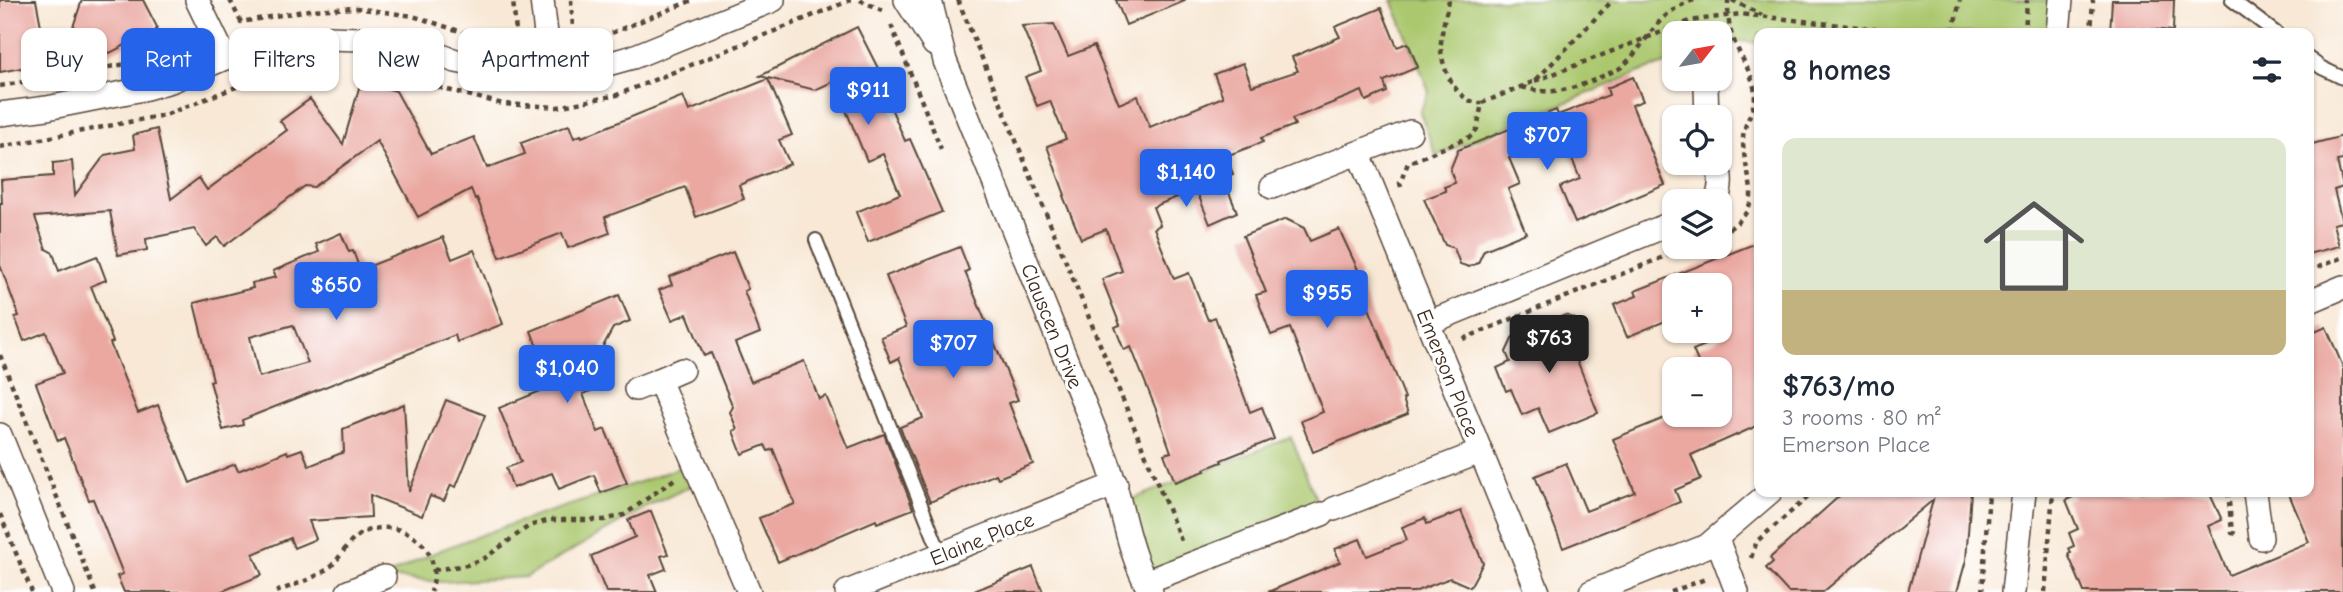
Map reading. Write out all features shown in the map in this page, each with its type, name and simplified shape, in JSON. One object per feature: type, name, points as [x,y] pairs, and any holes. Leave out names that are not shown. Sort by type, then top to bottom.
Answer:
[{"type":"street","points":[[197,0],[225,58]]},
{"type":"street","points":[[542,0],[545,28]]},
{"type":"street","points":[[613,63],[773,0]]},
{"type":"street","name":"Clauscen Drive","points":[[906,0],[945,61]]},
{"type":"street","name":"Clauscen Drive","points":[[930,0],[945,61],[1116,484],[1131,550],[1148,587]]},
{"type":"street","points":[[2058,28],[2060,0]]},
{"type":"street","points":[[4,115],[143,89],[171,81],[225,58],[299,40],[360,39],[421,49],[458,61]]},
{"type":"street","points":[[1272,187],[1410,132]]},
{"type":"street","name":"Emerson Place","points":[[1359,154],[1538,592]]},
{"type":"street","points":[[1428,323],[1662,227]]},
{"type":"street","points":[[2314,299],[2343,287]]},
{"type":"street","points":[[636,388],[682,370]]},
{"type":"street","points":[[659,380],[749,592]]},
{"type":"street","points":[[0,435],[63,592]]},
{"type":"street","points":[[1148,587],[1480,452]]},
{"type":"street","name":"Elaine Place","points":[[847,592],[1116,484]]},
{"type":"street","points":[[1591,592],[1707,546],[1764,497]]},
{"type":"street","points":[[2013,592],[2022,497]]},
{"type":"street","points":[[2256,497],[2261,538]]},
{"type":"street","points":[[1717,539],[1737,592]]},
{"type":"street","points":[[348,592],[384,577]]},
{"type":"lane","points":[[2232,0],[2269,28]]},
{"type":"lane","points":[[2314,62],[2343,78]]},
{"type":"lane","points":[[816,240],[941,555]]},
{"type":"path","points":[[230,0],[241,22]]},
{"type":"path","points":[[513,0],[516,28]]},
{"type":"path","points":[[571,0],[574,41],[604,36],[692,0]]},
{"type":"path","points":[[860,0],[885,12]]},
{"type":"path","points":[[958,0],[1186,554]]},
{"type":"path","points":[[1450,0],[1441,50],[1444,63],[1461,96],[1468,101],[1482,103],[1690,21],[1740,14],[1865,28]]},
{"type":"path","points":[[1535,81],[1613,0]]},
{"type":"path","points":[[1522,87],[1538,92],[1572,89],[1623,67],[1668,13],[1693,0]]},
{"type":"path","points":[[1754,86],[1732,36],[1728,16],[1730,0],[1765,17]]},
{"type":"path","points":[[1954,28],[1960,0]]},
{"type":"path","points":[[2025,28],[2027,0]]},
{"type":"path","points":[[2091,28],[2093,0]]},
{"type":"path","points":[[890,24],[942,149]]},
{"type":"path","points":[[0,86],[121,65]]},
{"type":"path","points":[[1405,196],[1400,183],[1408,163],[1472,136],[1477,129],[1482,103]]},
{"type":"path","points":[[1732,226],[1744,217],[1752,197],[1743,141],[1754,106]]},
{"type":"path","points":[[2314,269],[2343,257]]},
{"type":"path","points":[[1463,339],[1662,258]]},
{"type":"path","points":[[0,355],[95,592]]},
{"type":"path","points":[[434,570],[467,565],[485,558],[529,526],[550,520],[604,520],[624,515],[671,480],[696,468]]},
{"type":"path","points":[[1750,560],[1758,541],[1808,497]]},
{"type":"path","points":[[1982,592],[1989,497]]},
{"type":"path","points":[[2045,592],[2053,497]]},
{"type":"path","points":[[0,514],[32,592]]},
{"type":"path","points":[[276,592],[322,573],[356,537],[372,529],[398,530],[420,541],[428,552],[434,570],[431,592]]},
{"type":"path","points":[[1671,592],[1715,575]]},
{"type":"green space","points":[[1392,0],[2060,0],[2058,28],[1754,28],[1754,43],[1732,43],[1732,21],[1662,21],[1662,65],[1436,156],[1420,112],[1429,91]]},
{"type":"green space","points":[[1291,437],[1322,514],[1145,582],[1120,504]]},
{"type":"green space","points":[[693,462],[701,481],[647,507],[526,577],[443,582],[384,577],[472,538]]},
{"type":"building","points":[[0,0],[36,0],[41,28],[21,28],[21,68],[0,72]]},
{"type":"building","points":[[82,0],[143,0],[157,27],[121,28],[121,47],[110,53],[107,52],[107,28],[73,28]]},
{"type":"building","points":[[1116,0],[1184,0],[1185,1],[1126,25]]},
{"type":"building","points":[[2112,0],[2174,0],[2173,28],[2110,28]]},
{"type":"building","points":[[1381,8],[1397,47],[1408,43],[1418,67],[1384,81],[1387,92],[1366,101],[1362,91],[1292,119],[1295,125],[1261,138],[1263,142],[1226,156],[1233,174],[1223,178],[1237,212],[1210,224],[1196,189],[1153,207],[1160,225],[1154,228],[1174,279],[1189,273],[1208,320],[1215,317],[1250,412],[1262,407],[1274,439],[1175,482],[1164,454],[1171,452],[1157,412],[1131,347],[1124,350],[1115,327],[1120,325],[1102,279],[1122,271],[1106,229],[1081,239],[1063,196],[1065,195],[1047,146],[1066,139],[1050,101],[1037,106],[1025,77],[1041,71],[1022,26],[1054,24],[1068,56],[1094,46],[1119,104],[1138,96],[1150,127],[1223,97],[1214,74],[1243,63],[1252,86],[1298,71],[1292,57],[1340,37],[1335,27]]},
{"type":"building","points":[[857,27],[884,80],[880,82],[905,141],[910,139],[942,212],[868,242],[856,212],[900,194],[883,154],[867,161],[834,81],[815,90],[760,76]]},
{"type":"building","points":[[1633,77],[1643,101],[1632,105],[1665,185],[1575,223],[1560,187],[1580,179],[1570,154],[1551,141],[1509,158],[1520,184],[1508,189],[1526,233],[1484,250],[1478,263],[1469,267],[1460,264],[1454,248],[1445,245],[1424,199],[1446,191],[1444,187],[1455,183],[1450,170],[1458,150],[1556,110],[1558,115],[1609,95],[1607,88]]},
{"type":"building","points":[[768,79],[792,135],[779,140],[790,164],[739,185],[744,199],[696,217],[685,187],[605,217],[610,233],[568,248],[562,233],[500,257],[471,189],[418,217],[377,141],[314,187],[305,186],[224,246],[217,237],[206,246],[194,229],[146,239],[147,250],[118,255],[110,211],[35,217],[46,249],[53,253],[59,271],[97,256],[106,280],[91,286],[138,413],[158,405],[190,483],[235,464],[238,471],[287,451],[288,454],[302,449],[309,466],[344,452],[343,429],[404,404],[409,492],[446,400],[485,415],[456,487],[451,485],[444,501],[430,496],[422,516],[370,495],[371,517],[309,521],[316,539],[294,548],[290,538],[253,554],[262,575],[220,592],[124,592],[117,576],[123,574],[93,499],[89,500],[64,438],[58,441],[36,383],[63,373],[46,332],[24,341],[15,317],[19,316],[0,265],[1,180],[53,176],[53,163],[72,161],[75,195],[105,155],[135,149],[133,135],[157,129],[171,199],[199,178],[207,190],[287,130],[280,121],[310,99],[343,144],[358,91],[396,91],[431,154],[474,137],[487,168],[525,154],[521,143],[569,125],[574,138],[581,135],[582,137],[683,96],[689,111]]},
{"type":"building","points":[[2343,136],[2343,160],[2337,161],[2343,187],[2334,190],[2342,222],[2333,224],[2339,246],[2314,252],[2314,143]]},
{"type":"building","points":[[1286,219],[1304,228],[1310,241],[1339,229],[1361,276],[1357,278],[1405,398],[1403,399],[1408,414],[1313,452],[1301,421],[1323,412],[1290,328],[1271,335],[1256,295],[1266,292],[1243,236]]},
{"type":"building","points":[[341,233],[349,252],[353,251],[360,270],[443,237],[452,259],[474,250],[503,324],[457,342],[455,335],[242,420],[243,425],[223,430],[194,303],[253,288],[252,283],[276,277],[273,271],[319,252],[316,244]],"holes":[[[293,325],[308,363],[259,377],[250,337]]]},
{"type":"building","points":[[1754,244],[1754,427],[1691,455],[1701,479],[1675,490],[1680,502],[1563,548],[1535,476],[1566,463],[1586,511],[1635,492],[1613,439],[1662,419],[1662,427],[1732,427],[1732,357],[1696,357],[1693,350],[1710,343],[1732,343],[1732,273],[1681,273],[1716,259],[1732,259],[1732,253]]},
{"type":"building","points":[[960,247],[969,270],[965,272],[1018,400],[1009,403],[1033,464],[998,478],[996,474],[930,502],[900,427],[923,418],[899,358],[891,362],[881,337],[906,327],[886,276]]},
{"type":"building","points":[[733,252],[748,289],[744,291],[760,333],[735,343],[751,382],[804,361],[819,399],[826,396],[848,448],[884,434],[913,509],[877,523],[876,520],[778,562],[759,518],[795,504],[773,449],[768,451],[765,445],[742,454],[733,431],[737,429],[730,412],[733,407],[711,353],[704,356],[687,314],[672,320],[659,290],[672,285],[669,277]]},
{"type":"building","points":[[1662,280],[1662,322],[1627,337],[1614,305],[1637,296],[1635,291]]},
{"type":"building","points":[[619,295],[630,321],[613,328],[594,363],[603,386],[583,394],[598,432],[605,429],[627,483],[601,493],[594,475],[559,489],[552,473],[513,488],[506,468],[521,462],[499,408],[553,386],[531,331]]},
{"type":"building","points":[[1565,315],[1574,318],[1579,333],[1573,350],[1598,413],[1549,433],[1538,408],[1522,415],[1511,389],[1506,391],[1497,368],[1510,362],[1506,352],[1513,337],[1522,333],[1535,338],[1540,326]]},
{"type":"building","points":[[2326,327],[2343,367],[2343,592],[2084,592],[2068,554],[2071,553],[2069,548],[2074,546],[2069,533],[2078,529],[2066,500],[2073,497],[2211,497],[2222,520],[2208,526],[2229,575],[2309,542],[2290,497],[2314,497],[2314,332]]},
{"type":"building","points":[[1838,497],[1971,497],[1966,560],[1957,592],[1908,592],[1933,500],[1823,592],[1788,592],[1766,568],[1773,562],[1770,558]]},
{"type":"building","points":[[651,511],[668,554],[661,556],[666,569],[650,575],[657,592],[606,592],[591,556],[635,537],[628,520]]},
{"type":"building","points":[[1461,511],[1483,563],[1470,587],[1450,578],[1414,592],[1268,592],[1340,562],[1335,549],[1360,539],[1367,556],[1407,540],[1402,527],[1425,518],[1427,524]]},
{"type":"building","points":[[1033,567],[1043,592],[974,592],[974,591]]}]
